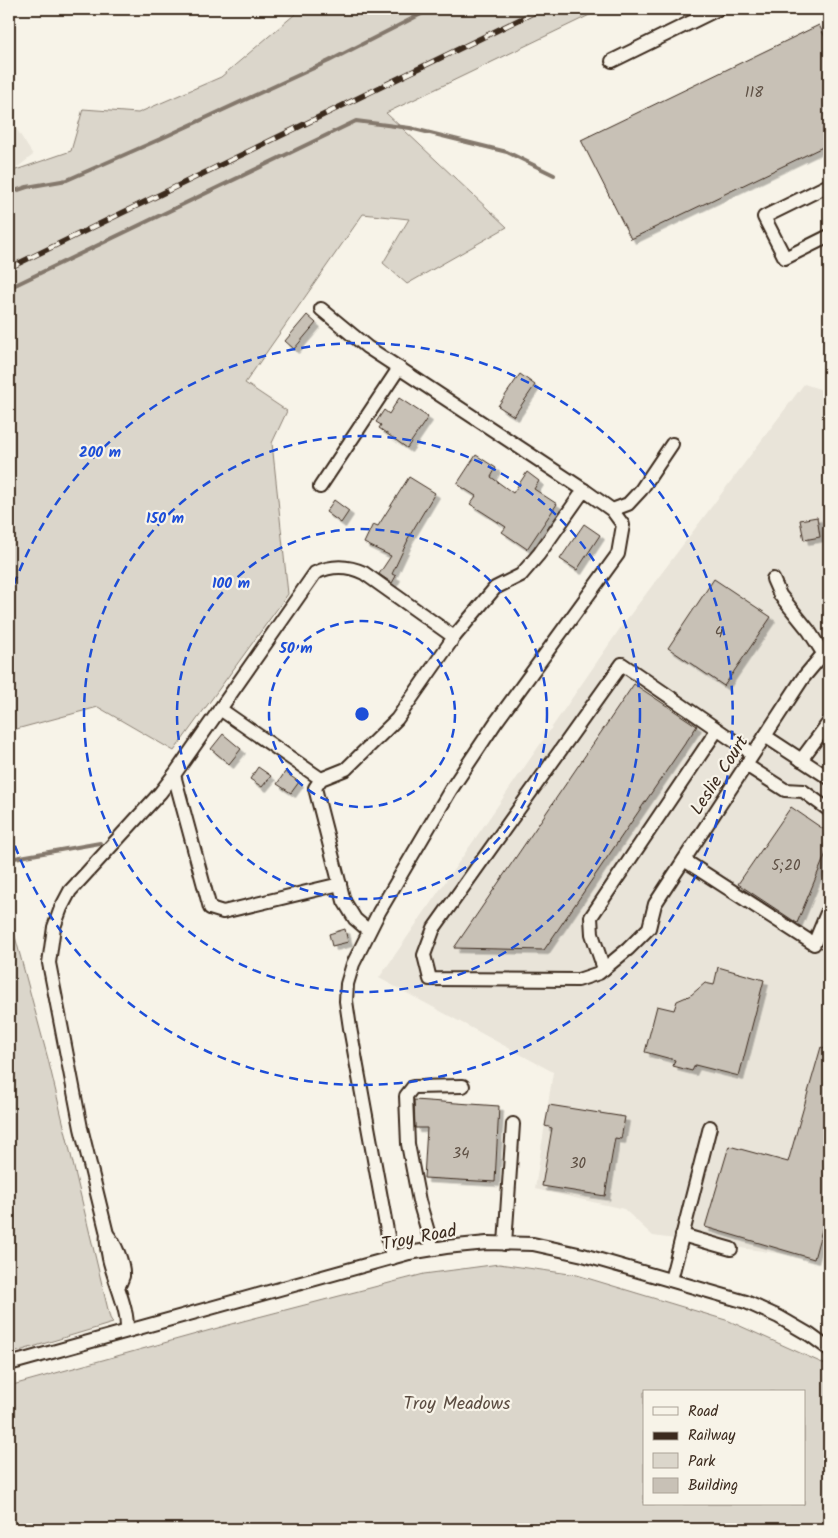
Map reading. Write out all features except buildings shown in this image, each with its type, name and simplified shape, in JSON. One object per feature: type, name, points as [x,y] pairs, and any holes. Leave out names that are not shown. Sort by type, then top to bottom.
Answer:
[{"type":"street","points":[[612,60],[718,9]]},
{"type":"street","points":[[829,185],[764,217],[785,258],[829,236]]},
{"type":"street","points":[[321,309],[367,347],[612,510],[623,526],[618,554],[496,722],[450,791],[352,964],[346,1001],[392,1258]]},
{"type":"street","points":[[320,488],[399,368]]},
{"type":"street","points":[[612,510],[628,504],[641,490],[672,444]]},
{"type":"street","points":[[369,931],[355,919],[344,902],[315,788],[321,779],[346,769],[397,719],[454,637],[495,588],[522,575],[540,554],[584,490]]},
{"type":"street","points":[[127,1331],[126,1312],[118,1287],[123,1275],[117,1251],[113,1241],[107,1234],[81,1128],[48,963],[61,908],[70,891],[160,794],[174,776],[314,573],[325,568],[343,566],[364,573],[454,637]]},
{"type":"street","points":[[774,579],[780,595],[808,631],[826,650]]},
{"type":"street","name":"Leslie Court","points":[[604,969],[650,928],[655,904],[803,678],[826,650]]},
{"type":"street","points":[[717,730],[591,917],[592,934],[604,969],[599,973],[578,980],[430,979],[424,955],[434,928],[622,664],[753,754]]},
{"type":"street","points":[[220,709],[321,779]]},
{"type":"street","points":[[801,760],[829,722]]},
{"type":"street","points":[[765,736],[829,778]]},
{"type":"street","points":[[746,766],[785,790],[803,791],[829,810]]},
{"type":"street","points":[[174,776],[210,908],[223,912],[340,884]]},
{"type":"street","points":[[684,860],[814,944],[829,908]]},
{"type":"street","points":[[433,1249],[419,1201],[408,1144],[406,1096],[413,1087],[463,1086]]},
{"type":"street","points":[[506,1244],[513,1124]]},
{"type":"street","points":[[671,1280],[710,1126]]},
{"type":"street","points":[[682,1235],[731,1249]]},
{"type":"street","name":"Troy Road","points":[[9,1364],[409,1253],[487,1243],[533,1244],[582,1255],[746,1302],[779,1317],[810,1335],[829,1349]]},
{"type":"shaded area","points":[[9,117],[33,155],[9,174]]},
{"type":"shaded area","points":[[804,384],[829,392],[829,1203],[813,1258],[653,1236],[624,1209],[535,1189],[553,1072],[379,978],[621,627]]},
{"type":"green space","points":[[301,9],[602,9],[386,113],[507,227],[407,284],[383,263],[409,219],[363,214],[245,383],[287,411],[272,443],[288,594],[174,751],[98,707],[9,731],[9,174],[71,151],[83,109],[138,113],[221,77]]},
{"type":"green space","points":[[9,914],[48,1059],[110,1318],[113,1323],[9,1354]]},
{"type":"green space","name":"Troy Meadows","points":[[499,1264],[577,1275],[729,1321],[829,1366],[829,1529],[9,1529],[9,1386],[243,1321],[424,1274]]},
{"type":"waterway","points":[[9,193],[27,187],[67,180],[329,61],[431,9]]},
{"type":"waterway","points":[[9,288],[356,121],[410,128],[507,152],[554,175]]},
{"type":"waterway","points":[[9,859],[100,843]]},
{"type":"railway","points":[[9,268],[541,9]]}]
